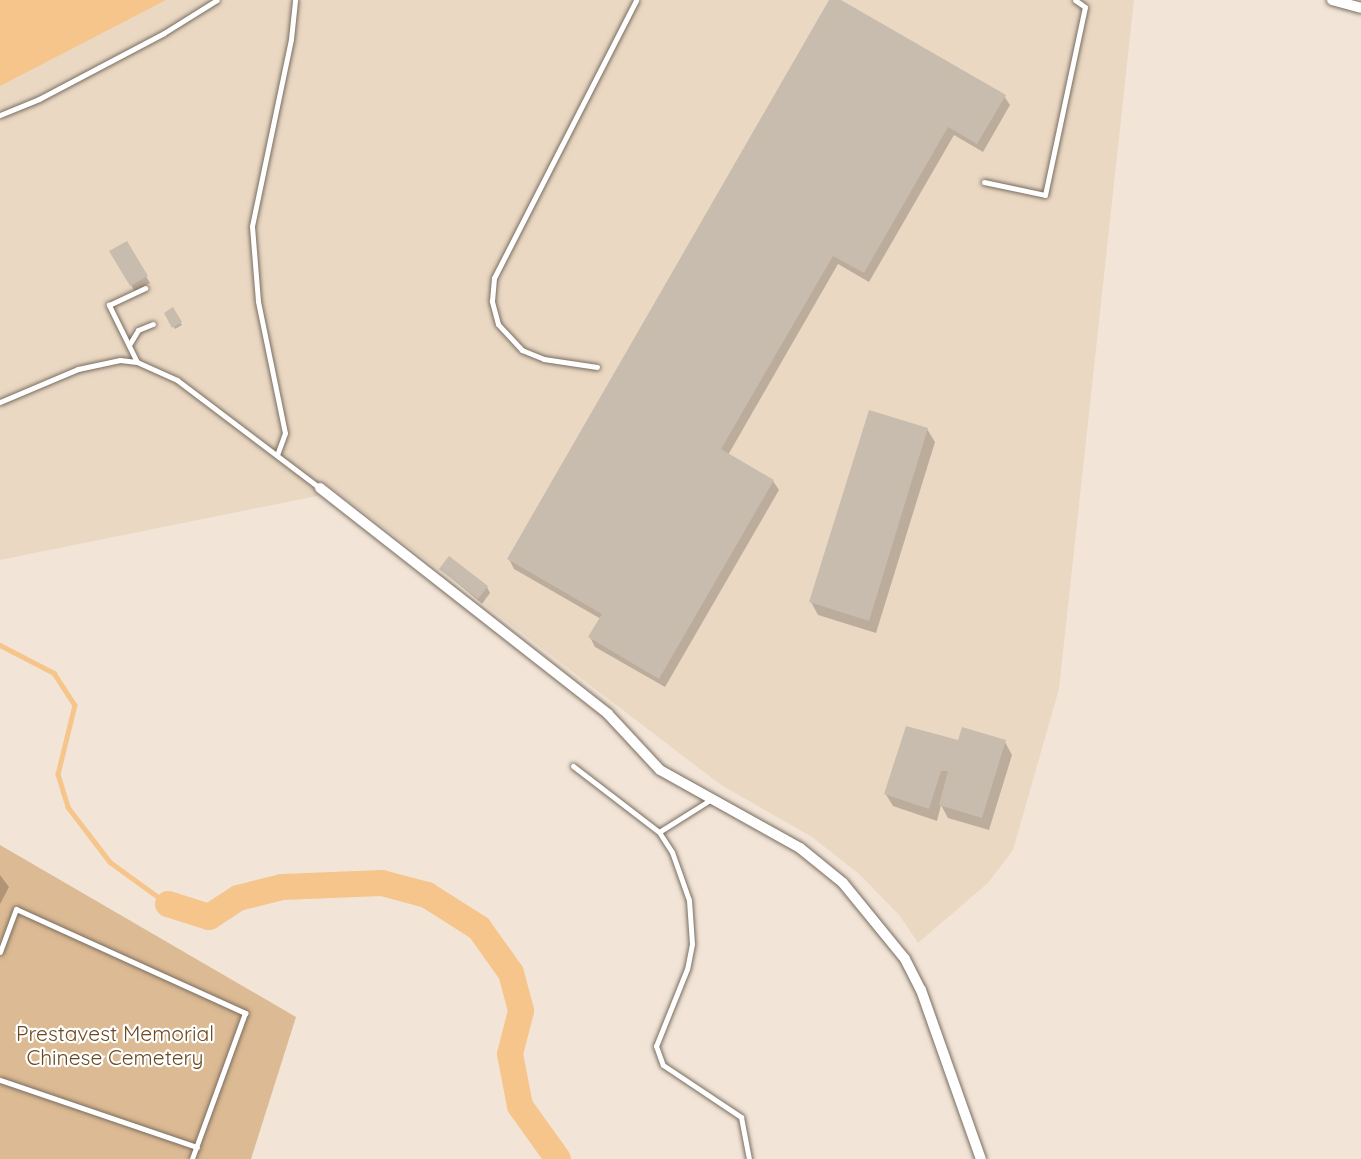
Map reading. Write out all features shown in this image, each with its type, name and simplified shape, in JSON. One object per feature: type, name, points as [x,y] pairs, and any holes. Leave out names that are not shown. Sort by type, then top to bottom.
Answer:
[{"type":"street","points":[[1332,0],[1361,8]]},
{"type":"street","points":[[320,488],[608,714],[660,770],[710,800],[800,848],[843,883],[905,959],[921,990],[981,1159]]},
{"type":"lane","points":[[0,115],[39,99],[154,39],[217,0]]},
{"type":"lane","points":[[277,455],[285,433],[258,301],[252,226],[291,39],[296,0]]},
{"type":"lane","points":[[597,367],[544,359],[522,350],[498,324],[492,300],[494,278],[636,0]]},
{"type":"lane","points":[[984,182],[1045,195],[1085,7],[1075,0]]},
{"type":"lane","points":[[137,362],[109,305],[145,288]]},
{"type":"lane","points":[[129,345],[138,330],[153,324]]},
{"type":"lane","points":[[0,402],[78,369],[110,361],[137,362],[177,380],[320,488]]},
{"type":"lane","points":[[573,766],[659,832],[672,852],[689,900],[692,944],[687,969],[656,1046],[658,1056],[663,1065],[741,1117],[749,1159]]},
{"type":"lane","points":[[659,832],[710,800]]},
{"type":"lane","points":[[0,952],[16,909],[245,1013],[192,1159]]},
{"type":"lane","points":[[0,1080],[197,1147]]},
{"type":"shaded area","points":[[0,0],[1134,0],[1059,689],[1013,850],[988,883],[918,943],[900,916],[859,874],[812,837],[721,785],[324,482],[317,496],[0,560]]},
{"type":"shaded area","points":[[0,0],[166,0],[0,86]]},
{"type":"green space","name":"Prestavest Memorial Chinese Cemetery","points":[[0,845],[296,1017],[251,1159],[0,1159]]},
{"type":"building","points":[[829,0],[841,0],[1006,95],[977,144],[948,127],[864,273],[833,256],[721,449],[774,480],[659,679],[588,637],[602,614],[507,559]]},
{"type":"building","points":[[127,241],[148,276],[130,286],[109,251]]},
{"type":"building","points":[[173,307],[182,322],[172,328],[164,313]]},
{"type":"building","points":[[869,410],[928,428],[869,621],[809,602]]},
{"type":"building","points":[[449,556],[488,586],[478,599],[439,569]]},
{"type":"building","points":[[906,726],[958,740],[962,727],[1006,740],[982,818],[939,805],[948,771],[941,771],[929,809],[884,794]]},
{"type":"waterway","points":[[0,645],[54,673],[75,705],[58,774],[68,807],[110,862],[168,904]]},
{"type":"waterway","points":[[168,904],[209,917],[238,898],[282,887],[382,883],[427,895],[479,928],[511,973],[521,1011],[510,1054],[520,1106],[558,1159]]}]
